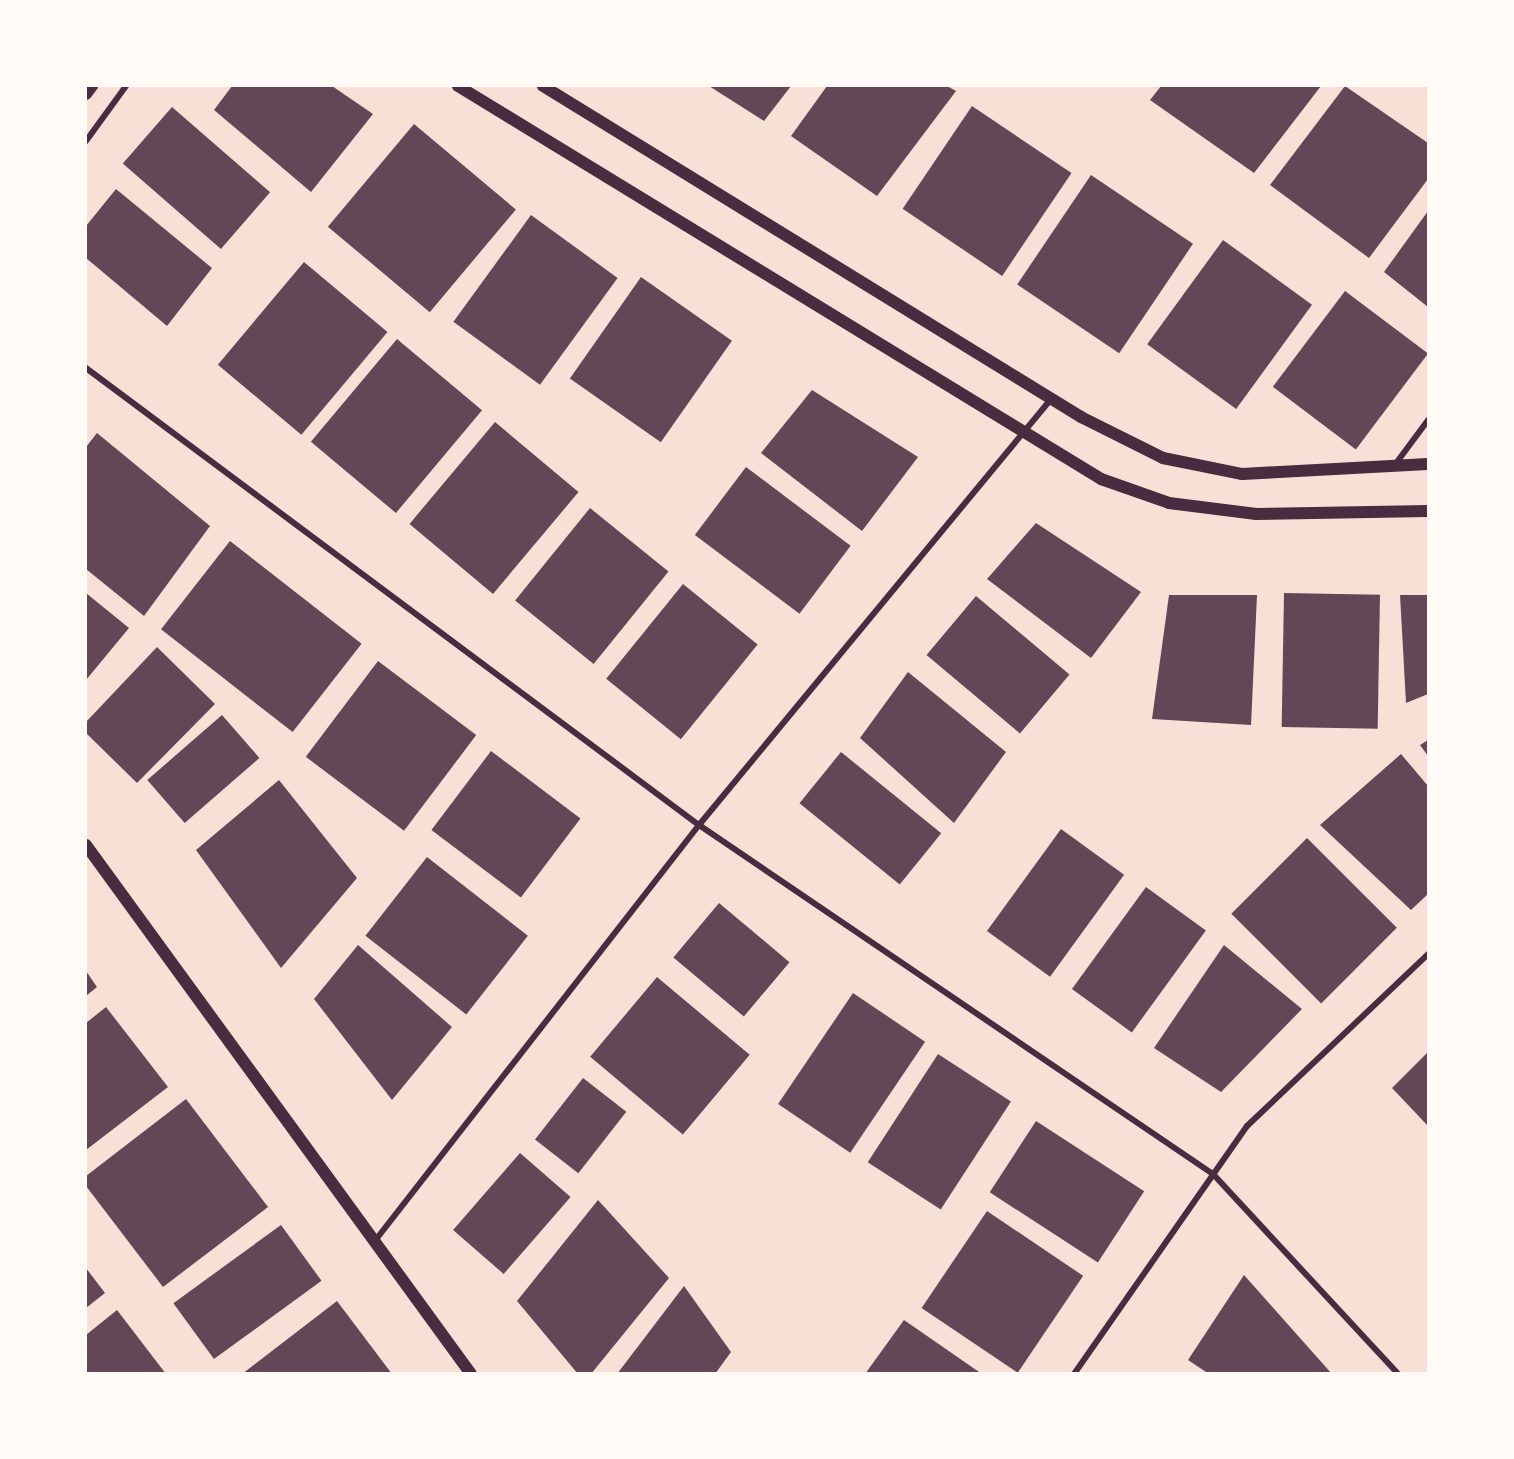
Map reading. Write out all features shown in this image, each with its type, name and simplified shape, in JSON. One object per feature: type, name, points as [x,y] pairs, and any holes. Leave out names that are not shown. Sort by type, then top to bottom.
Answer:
[{"type":"main road","points":[[86,94],[92,86]]},
{"type":"main road","points":[[458,86],[1027,431],[1101,479],[1169,503],[1256,514],[1428,511]]},
{"type":"main road","points":[[543,86],[1051,399],[1163,458],[1242,474],[1428,464]]},
{"type":"main road","points":[[86,845],[471,1374]]},
{"type":"street","points":[[86,141],[126,86]]},
{"type":"street","points":[[86,368],[699,825],[1213,1174],[1398,1374]]},
{"type":"street","points":[[374,1242],[699,825],[1027,431],[1051,399]]},
{"type":"street","points":[[1394,466],[1428,420]]},
{"type":"street","points":[[1074,1374],[1247,1126],[1428,954]]},
{"type":"building","points":[[232,86],[332,86],[373,114],[311,192],[214,110]]},
{"type":"building","points":[[709,86],[791,86],[764,121]]},
{"type":"building","points":[[827,86],[947,86],[956,91],[877,196],[791,136]]},
{"type":"building","points":[[1161,86],[1321,86],[1254,173],[1150,100]]},
{"type":"building","points":[[1345,86],[1428,143],[1428,179],[1369,258],[1270,185]]},
{"type":"building","points":[[972,106],[1071,173],[1002,276],[903,209]]},
{"type":"building","points":[[172,107],[270,192],[221,249],[123,164]]},
{"type":"building","points":[[414,124],[516,209],[430,312],[328,227]]},
{"type":"building","points":[[1091,175],[1193,244],[1119,353],[1017,284]]},
{"type":"building","points":[[116,189],[212,268],[167,326],[86,258],[86,226]]},
{"type":"building","points":[[1428,211],[1428,307],[1384,272]]},
{"type":"building","points":[[531,215],[618,278],[540,385],[453,322]]},
{"type":"building","points":[[1223,240],[1312,305],[1236,409],[1147,344]]},
{"type":"building","points":[[304,262],[387,332],[301,435],[218,365]]},
{"type":"building","points":[[641,277],[732,341],[661,442],[570,379]]},
{"type":"building","points":[[1345,291],[1428,354],[1356,449],[1273,387]]},
{"type":"building","points":[[397,339],[482,410],[396,513],[311,442]]},
{"type":"building","points":[[812,390],[918,457],[862,531],[761,453]]},
{"type":"building","points":[[495,422],[578,492],[493,594],[410,524]]},
{"type":"building","points":[[97,433],[210,526],[144,616],[86,569],[86,447]]},
{"type":"building","points":[[746,467],[851,546],[799,614],[695,535]]},
{"type":"building","points":[[590,508],[668,572],[594,664],[515,600]]},
{"type":"building","points":[[1036,523],[1141,592],[1091,658],[987,579]]},
{"type":"building","points":[[230,541],[362,644],[293,732],[161,629]]},
{"type":"building","points":[[683,584],[758,644],[681,739],[606,679]]},
{"type":"building","points":[[86,593],[129,628],[86,680]]},
{"type":"building","points":[[1284,593],[1380,595],[1378,729],[1282,727]]},
{"type":"building","points":[[1169,595],[1257,595],[1251,725],[1152,719]]},
{"type":"building","points":[[1400,595],[1428,595],[1428,694],[1406,703]]},
{"type":"building","points":[[976,596],[1069,674],[1020,733],[927,655]]},
{"type":"building","points":[[157,647],[215,704],[137,783],[86,733],[86,722]]},
{"type":"building","points":[[378,661],[476,735],[404,831],[306,757]]},
{"type":"building","points":[[908,672],[1006,752],[954,823],[860,738]]},
{"type":"building","points":[[222,715],[259,758],[185,823],[147,780]]},
{"type":"building","points":[[1428,740],[1428,756],[1420,745]]},
{"type":"building","points":[[491,751],[580,818],[521,897],[431,830]]},
{"type":"building","points":[[841,752],[941,833],[900,884],[799,803]]},
{"type":"building","points":[[1401,754],[1428,786],[1428,894],[1411,910],[1320,825]]},
{"type":"building","points":[[279,780],[357,878],[281,968],[196,850]]},
{"type":"building","points":[[1061,829],[1124,875],[1050,977],[987,931]]},
{"type":"building","points":[[1307,838],[1397,928],[1321,1003],[1231,914]]},
{"type":"building","points":[[427,857],[528,936],[466,1015],[365,936]]},
{"type":"building","points":[[1146,887],[1206,930],[1132,1032],[1072,989]]},
{"type":"building","points":[[719,903],[789,962],[744,1017],[673,957]]},
{"type":"building","points":[[358,945],[452,1027],[392,1100],[314,999]]},
{"type":"building","points":[[1224,945],[1302,1009],[1221,1092],[1154,1048]]},
{"type":"building","points":[[86,971],[97,987],[86,996]]},
{"type":"building","points":[[657,977],[750,1055],[683,1134],[590,1057]]},
{"type":"building","points":[[853,993],[925,1042],[850,1153],[778,1104]]},
{"type":"building","points":[[106,1007],[168,1087],[86,1150],[86,1023]]},
{"type":"building","points":[[1428,1052],[1428,1126],[1392,1088]]},
{"type":"building","points":[[938,1054],[1011,1101],[941,1210],[868,1162]]},
{"type":"building","points":[[583,1078],[626,1112],[578,1173],[535,1139]]},
{"type":"building","points":[[186,1099],[268,1207],[163,1287],[86,1186],[86,1176]]},
{"type":"building","points":[[1036,1121],[1144,1191],[1098,1263],[990,1192]]},
{"type":"building","points":[[520,1153],[571,1197],[504,1274],[453,1230]]},
{"type":"building","points":[[598,1200],[669,1278],[591,1374],[578,1374],[517,1301]]},
{"type":"building","points":[[987,1211],[1083,1276],[1018,1373],[922,1308]]},
{"type":"building","points":[[281,1225],[322,1281],[214,1359],[173,1303]]},
{"type":"building","points":[[86,1268],[105,1293],[86,1308]]},
{"type":"building","points":[[1244,1275],[1332,1374],[1209,1374],[1188,1360]]},
{"type":"building","points":[[684,1286],[731,1352],[715,1374],[617,1374]]},
{"type":"building","points":[[337,1301],[392,1374],[242,1374]]},
{"type":"building","points":[[117,1310],[166,1374],[86,1374],[86,1335]]},
{"type":"building","points":[[904,1320],[982,1374],[865,1374]]}]
